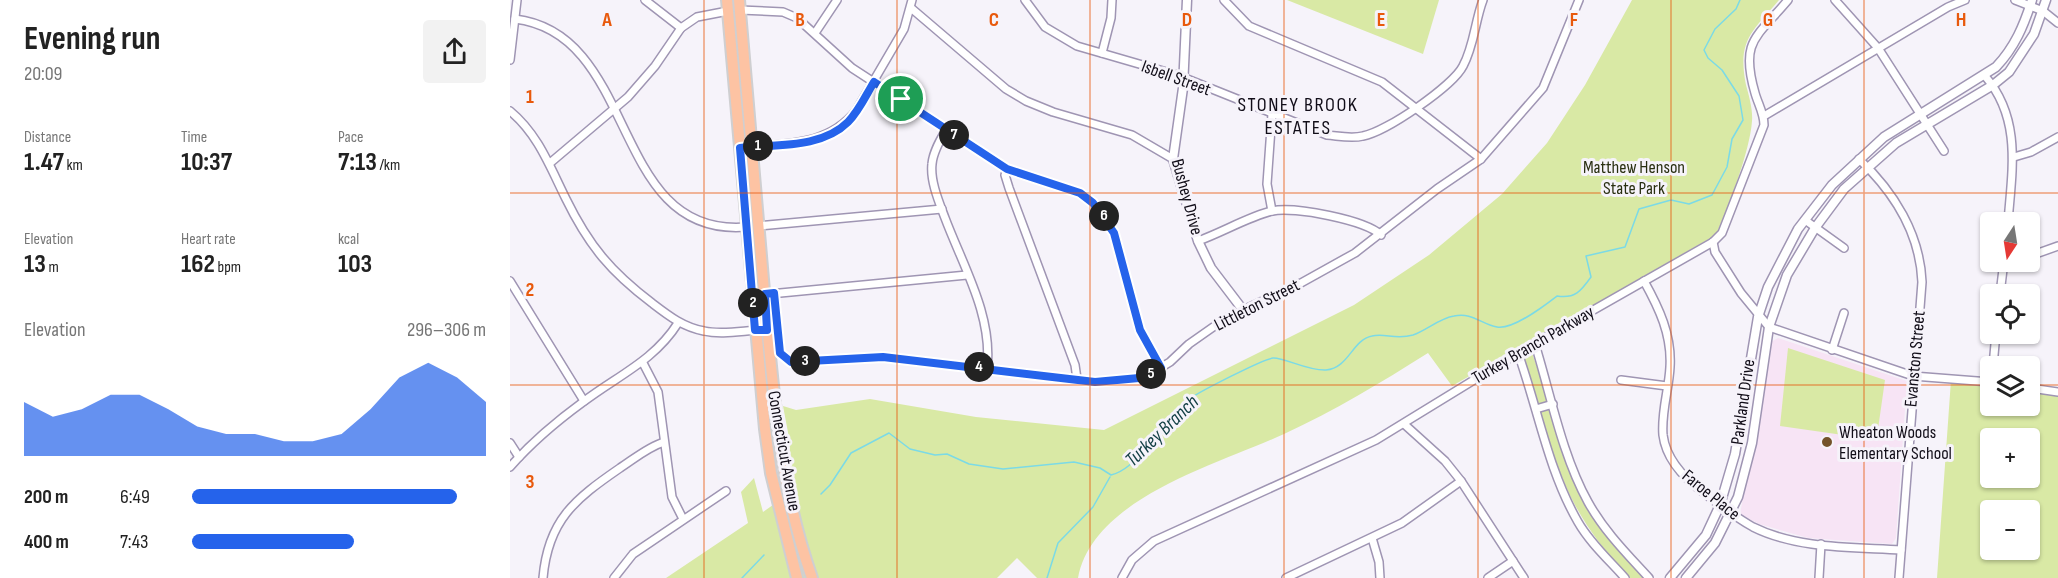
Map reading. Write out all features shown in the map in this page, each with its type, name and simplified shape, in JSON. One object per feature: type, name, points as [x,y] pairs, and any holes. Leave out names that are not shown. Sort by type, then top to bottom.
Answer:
[{"type":"main road","name":"Connecticut Avenue","points":[[740,5],[758,226],[770,294],[761,330],[771,473],[797,578]]},
{"type":"main road","name":"Connecticut Avenue","points":[[727,6],[746,226],[761,330],[782,456],[811,576]]},
{"type":"street","points":[[510,60],[518,0]]},
{"type":"street","points":[[645,0],[681,28]]},
{"type":"street","points":[[815,33],[837,0]]},
{"type":"street","name":"Isbell Street","points":[[1025,0],[1045,27],[1060,38],[1183,79],[1326,135],[1352,138],[1383,131],[1403,119],[1415,106],[1450,81],[1463,67],[1483,0]]},
{"type":"street","points":[[1102,53],[1111,18],[1112,0]]},
{"type":"street","points":[[1188,2],[1197,0]]},
{"type":"street","points":[[1224,0],[1249,26],[1382,82],[1481,159]]},
{"type":"street","name":"Littleton Street","points":[[770,294],[780,353],[788,361],[883,357],[1077,379],[1115,382],[1139,378],[1161,368],[1206,330],[1325,270],[1381,235],[1437,189],[1481,159],[1543,88],[1579,0]]},
{"type":"street","points":[[1788,0],[1755,39],[1749,50],[1749,71],[1764,116],[1948,7],[1965,0]]},
{"type":"street","points":[[1835,0],[1878,48],[1944,151]]},
{"type":"street","points":[[2015,0],[2031,3],[2058,23]]},
{"type":"street","name":"Parkland Drive","points":[[1686,578],[1715,543],[1731,514],[1746,472],[1769,327],[1787,275],[1815,228],[1844,189],[1867,167],[1927,123],[1993,85],[2009,72],[2034,34],[2046,0]]},
{"type":"street","name":"Bushey Drive","points":[[1188,2],[1183,79],[1173,159],[1198,241],[1211,268],[1243,310]]},
{"type":"street","name":"Parkland Drive","points":[[1670,578],[1706,535],[1720,506],[1736,454],[1758,317],[1783,255],[1805,220],[1832,185],[1859,159],[1884,137],[1985,76],[2006,57],[2014,45],[2031,3]]},
{"type":"street","points":[[740,148],[803,142],[831,133],[847,123],[874,82],[904,29],[911,4],[1006,88],[1026,101],[1053,112],[1132,135],[1173,159]]},
{"type":"street","points":[[740,5],[783,12],[797,18],[841,59],[1007,169],[1080,193],[1100,210],[1114,233],[1140,330],[1161,368]]},
{"type":"street","points":[[549,163],[615,109],[656,66],[681,28],[697,17],[727,6]]},
{"type":"street","points":[[515,19],[548,29],[573,46],[596,71],[645,171],[664,197],[696,218],[734,228],[746,226]]},
{"type":"street","points":[[1985,76],[1993,85],[2009,119],[2014,157],[2009,212]]},
{"type":"street","points":[[510,111],[531,133],[549,163],[582,231],[598,255],[627,284],[678,322],[706,332],[761,330]]},
{"type":"street","points":[[1272,114],[1267,184],[1272,211]]},
{"type":"street","name":"Turkey Branch Parkway","points":[[1122,578],[1132,560],[1154,541],[1335,460],[1404,424],[1518,353],[1713,242],[1722,233],[1761,136],[1764,116]]},
{"type":"street","points":[[946,130],[935,150],[932,165],[942,209],[988,334],[987,368]]},
{"type":"street","points":[[2014,157],[2031,152],[2058,136]]},
{"type":"street","name":"Evanston Street","points":[[1859,159],[1905,216],[1919,252],[1922,282],[1899,578]]},
{"type":"street","points":[[1007,169],[1005,175],[1009,188],[1075,365],[1077,379]]},
{"type":"street","points":[[758,226],[942,209]]},
{"type":"street","points":[[1198,241],[1272,211],[1297,210],[1369,227],[1381,235]]},
{"type":"street","points":[[1805,220],[1844,248]]},
{"type":"street","points":[[1713,242],[1714,252],[1758,317],[1769,327],[1913,376],[1980,381]]},
{"type":"street","points":[[2040,252],[2058,246]]},
{"type":"street","points":[[770,294],[967,275]]},
{"type":"street","points":[[510,281],[584,401]]},
{"type":"street","name":"Faroe Place","points":[[1644,281],[1659,310],[1667,336],[1670,368],[1663,426],[1667,450],[1675,465],[1693,485],[1731,514],[1777,536],[1821,544],[1901,550]]},
{"type":"street","points":[[1832,350],[1844,314]]},
{"type":"street","points":[[510,467],[584,401],[643,363],[662,344],[678,322]]},
{"type":"street","points":[[1535,344],[1577,479],[1612,538],[1649,578]]},
{"type":"street","points":[[1518,353],[1559,482],[1575,516],[1591,541],[1625,578]]},
{"type":"street","points":[[643,363],[658,392],[672,497],[683,519]]},
{"type":"street","points":[[1622,380],[1667,386]]},
{"type":"street","points":[[2040,389],[2058,392]]},
{"type":"street","points":[[1536,409],[1553,404]]},
{"type":"street","points":[[1404,424],[1445,461],[1461,481],[1524,578]]},
{"type":"street","points":[[543,578],[550,539],[560,520],[573,503],[643,452],[664,442]]},
{"type":"street","points":[[510,443],[519,457]]},
{"type":"street","points":[[1286,578],[1372,538],[1424,509],[1461,481]]},
{"type":"street","points":[[614,578],[633,554],[726,491]]},
{"type":"street","points":[[1372,538],[1379,562],[1380,578]]},
{"type":"street","points":[[1819,578],[1821,544]]},
{"type":"street","points":[[1488,578],[1513,561]]},
{"type":"shaded area","name":"Wheaton Woods Elementary School","points":[[1778,338],[1907,381],[1896,538],[1892,544],[1808,538],[1759,524],[1740,514],[1771,342]]},
{"type":"green space","points":[[1287,0],[1439,0],[1423,54]]},
{"type":"green space","name":"Matthew Henson State Park","points":[[1632,0],[1779,0],[1754,29],[1745,47],[1744,70],[1752,121],[1738,179],[1716,235],[1452,386],[1428,353],[1358,396],[1303,425],[1163,487],[1133,505],[1108,526],[1089,550],[1078,578],[1037,578],[1017,558],[997,578],[666,578],[748,523],[741,492],[754,478],[763,512],[780,500],[790,443],[783,406],[796,410],[870,399],[976,417],[1104,430],[1354,305],[1429,255],[1502,194],[1547,143],[1585,85]]},
{"type":"green space","points":[[1788,348],[1885,380],[1877,436],[1871,439],[1780,426]]},
{"type":"green space","points":[[1531,350],[1549,402],[1537,405],[1524,356]]},
{"type":"green space","points":[[1951,380],[1980,381],[1980,416],[2040,416],[2040,389],[2058,392],[2058,578],[1937,578]]},
{"type":"green space","points":[[1551,408],[1577,485],[1646,578],[1629,578],[1583,519],[1564,482],[1540,411]]},
{"type":"waterway","name":"Turkey Branch","points":[[821,494],[830,485],[851,453],[889,433],[910,449],[935,455],[947,454],[969,464],[1003,469],[1074,462],[1100,468],[1111,475],[1130,465],[1156,438],[1174,424],[1191,398],[1267,360],[1277,358],[1326,370],[1340,364],[1360,343],[1372,336],[1413,335],[1444,319],[1460,315],[1491,326],[1504,327],[1528,316],[1557,296],[1563,297],[1577,293],[1591,277],[1586,256],[1625,247],[1639,209],[1671,200],[1689,204],[1712,195],[1727,167],[1732,139],[1743,120],[1739,96],[1722,70],[1708,58],[1704,50],[1715,29],[1736,9],[1740,0]]},
{"type":"waterway","points":[[1047,578],[1058,543],[1093,507],[1110,477]]},
{"type":"waterway","name":"Turkey Branch","points":[[742,578],[764,555]]},
{"type":"place","name":"Wheaton Woods Elementary School","points":[[1827,442]]},
{"type":"district","name":"STONEY BROOK ESTATES","points":[[1298,116]]},
{"type":"route","points":[[874,82],[901,99],[1007,169],[1080,193],[1100,210],[1114,233],[1140,330],[1161,368],[1139,378],[1115,382],[1095,382],[883,357],[849,357],[791,362],[783,358],[780,353],[774,293],[765,294],[767,330],[755,330],[740,148],[819,139],[847,123],[874,82]]}]
